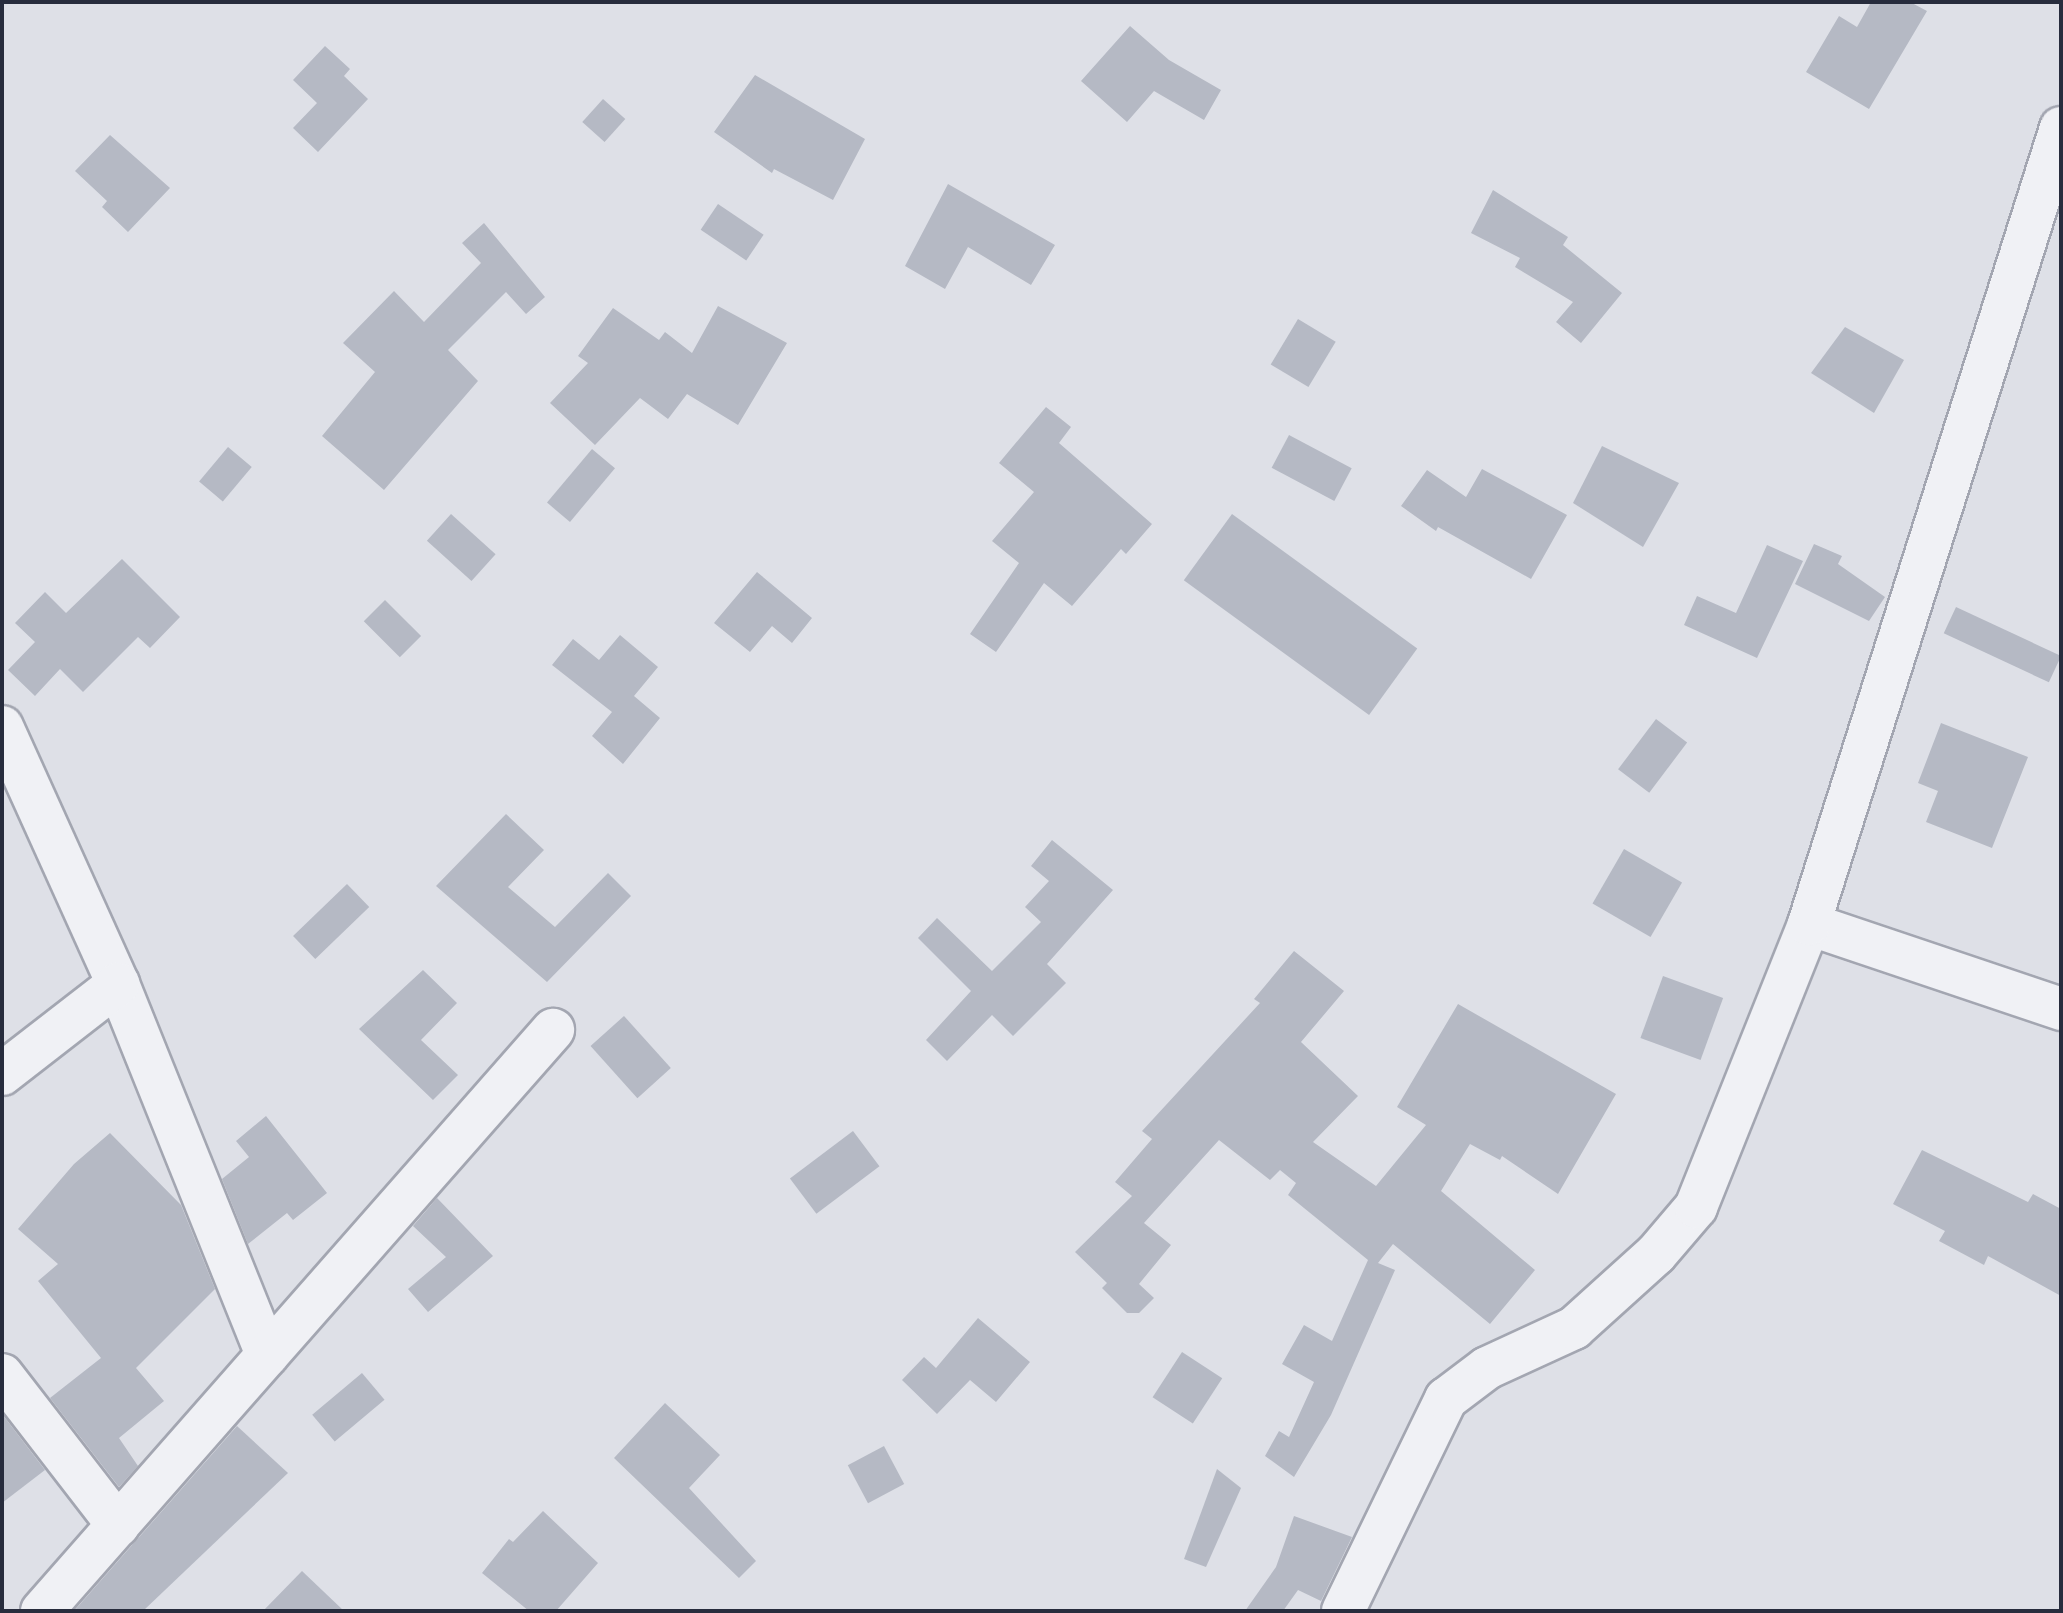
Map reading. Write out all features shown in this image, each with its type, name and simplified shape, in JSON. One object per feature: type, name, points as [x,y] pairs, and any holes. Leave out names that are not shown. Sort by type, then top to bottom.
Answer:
[{"type":"street","points":[[1343,1611],[1446,1399],[1487,1368],[1574,1328],[1656,1254],[1696,1207],[1809,924],[2061,128]]},
{"type":"street","points":[[2,727],[118,984],[267,1355]]},
{"type":"street","points":[[1809,924],[2061,1009]]},
{"type":"street","points":[[2,1074],[118,984]]},
{"type":"street","points":[[42,1611],[553,1030]]},
{"type":"street","points":[[2,1375],[118,1525]]},
{"type":"building","points":[[1871,2],[1910,2],[1927,11],[1869,109],[1806,72],[1839,16],[1857,27]]},
{"type":"building","points":[[1130,26],[1169,60],[1221,90],[1204,120],[1154,91],[1127,122],[1081,81]]},
{"type":"building","points":[[325,46],[350,69],[344,76],[368,99],[318,152],[293,128],[317,103],[293,80]]},
{"type":"building","points":[[755,75],[865,139],[833,200],[774,169],[772,173],[714,132]]},
{"type":"building","points":[[603,99],[625,119],[605,142],[582,122]]},
{"type":"building","points":[[110,135],[170,188],[128,232],[102,207],[107,201],[75,171]]},
{"type":"building","points":[[948,184],[1055,245],[1031,285],[968,247],[945,289],[905,266]]},
{"type":"building","points":[[1493,190],[1568,237],[1563,245],[1622,293],[1581,343],[1556,322],[1573,302],[1515,267],[1520,258],[1471,233]]},
{"type":"building","points":[[718,204],[764,235],[746,260],[701,230]]},
{"type":"building","points":[[484,223],[545,297],[526,314],[506,292],[448,350],[478,381],[384,490],[322,436],[375,372],[343,343],[394,291],[424,322],[481,263],[462,243]]},
{"type":"building","points":[[718,306],[787,343],[738,425],[687,394],[668,419],[640,398],[595,445],[550,403],[588,363],[578,356],[613,308],[659,340],[665,332],[692,353]]},
{"type":"building","points":[[1298,319],[1336,342],[1308,387],[1271,364]]},
{"type":"building","points":[[1845,327],[1904,360],[1874,413],[1811,373]]},
{"type":"building","points":[[1046,407],[1071,427],[1059,443],[1152,524],[1126,554],[1121,549],[1072,606],[1044,583],[996,652],[970,634],[1019,563],[992,541],[1034,492],[999,463]]},
{"type":"building","points":[[1289,435],[1352,468],[1334,501],[1272,468]]},
{"type":"building","points":[[1602,446],[1679,483],[1643,547],[1573,503]]},
{"type":"building","points":[[228,447],[252,467],[223,501],[199,481]]},
{"type":"building","points":[[592,449],[615,468],[570,522],[547,503]]},
{"type":"building","points":[[1482,469],[1567,515],[1531,579],[1438,527],[1436,531],[1401,506],[1427,470],[1466,497]]},
{"type":"building","points":[[451,514],[496,554],[471,581],[427,541]]},
{"type":"building","points":[[1232,514],[1417,649],[1369,715],[1184,580]]},
{"type":"building","points":[[1814,544],[1842,556],[1838,564],[1885,597],[1869,621],[1795,584]]},
{"type":"building","points":[[1767,545],[1803,561],[1757,658],[1684,625],[1697,596],[1736,613]]},
{"type":"building","points":[[122,559],[180,617],[150,648],[138,637],[83,692],[60,669],[35,696],[8,670],[35,642],[15,623],[45,592],[66,613]]},
{"type":"building","points":[[757,572],[812,618],[792,643],[772,626],[750,652],[714,623]]},
{"type":"building","points":[[385,600],[421,636],[400,657],[364,621]]},
{"type":"building","points":[[1956,607],[2061,656],[2049,682],[1944,633]]},
{"type":"building","points":[[620,635],[658,667],[634,696],[660,718],[623,764],[592,736],[612,712],[552,665],[573,639],[599,660]]},
{"type":"building","points":[[1656,719],[1687,742],[1649,793],[1618,769]]},
{"type":"building","points":[[1941,723],[2028,757],[1992,848],[1926,822],[1938,791],[1918,783]]},
{"type":"building","points":[[506,814],[544,850],[508,887],[555,927],[608,873],[631,896],[547,982],[436,886]]},
{"type":"building","points":[[1052,840],[1113,890],[1047,964],[1066,983],[1013,1036],[992,1015],[947,1061],[926,1040],[971,991],[918,938],[937,918],[992,971],[1041,922],[1025,907],[1049,881],[1031,866]]},
{"type":"building","points":[[1624,849],[1682,882],[1651,937],[1592,904]]},
{"type":"building","points":[[347,884],[369,907],[315,959],[293,936]]},
{"type":"building","points":[[1294,951],[1344,991],[1301,1042],[1358,1096],[1313,1142],[1376,1186],[1426,1125],[1397,1107],[1458,1004],[1616,1094],[1558,1194],[1502,1156],[1500,1160],[1470,1144],[1441,1191],[1535,1270],[1490,1324],[1393,1244],[1378,1263],[1395,1270],[1331,1415],[1294,1477],[1265,1456],[1279,1431],[1289,1437],[1314,1382],[1282,1364],[1304,1325],[1332,1341],[1368,1260],[1288,1195],[1296,1183],[1280,1170],[1270,1180],[1219,1140],[1144,1223],[1171,1245],[1139,1284],[1154,1298],[1139,1313],[1127,1313],[1102,1288],[1107,1283],[1075,1252],[1132,1196],[1115,1182],[1152,1139],[1142,1131],[1260,1003],[1254,999]]},
{"type":"building","points":[[423,970],[457,1003],[421,1040],[458,1075],[433,1100],[359,1029]]},
{"type":"building","points":[[1663,976],[1723,998],[1701,1060],[1640,1038]]},
{"type":"building","points":[[624,1016],[671,1068],[637,1098],[591,1046]]},
{"type":"building","points":[[266,1116],[327,1193],[293,1220],[287,1213],[248,1244],[222,1179],[249,1157],[236,1141]]},
{"type":"building","points":[[853,1131],[879,1166],[816,1214],[790,1179]]},
{"type":"building","points":[[110,1133],[181,1205],[215,1289],[136,1368],[164,1401],[119,1438],[138,1466],[119,1487],[50,1398],[101,1358],[38,1281],[58,1264],[18,1229],[74,1164]]},
{"type":"building","points":[[1922,1150],[2028,1202],[2033,1194],[2061,1209],[2061,1296],[1988,1256],[1984,1265],[1939,1241],[1945,1231],[1893,1204]]},
{"type":"building","points":[[437,1198],[493,1256],[428,1312],[408,1289],[446,1257],[413,1226]]},
{"type":"building","points":[[978,1318],[1030,1362],[996,1402],[970,1380],[937,1414],[902,1380],[924,1357],[936,1368]]},
{"type":"building","points":[[1182,1352],[1222,1378],[1193,1423],[1153,1397]]},
{"type":"building","points":[[362,1373],[384,1400],[335,1442],[312,1415]]},
{"type":"building","points":[[665,1403],[720,1455],[689,1488],[756,1561],[739,1578],[614,1458]]},
{"type":"building","points":[[2,1414],[45,1470],[2,1503]]},
{"type":"building","points":[[237,1426],[288,1473],[143,1611],[74,1611]]},
{"type":"building","points":[[884,1446],[904,1484],[868,1503],[848,1465]]},
{"type":"building","points":[[1217,1469],[1241,1488],[1206,1567],[1184,1559]]},
{"type":"building","points":[[543,1511],[598,1563],[556,1611],[529,1611],[482,1573],[509,1539],[513,1542]]},
{"type":"building","points":[[1294,1516],[1352,1537],[1321,1601],[1298,1590],[1283,1611],[1245,1611],[1276,1567]]},
{"type":"building","points":[[302,1571],[344,1611],[263,1611]]}]
